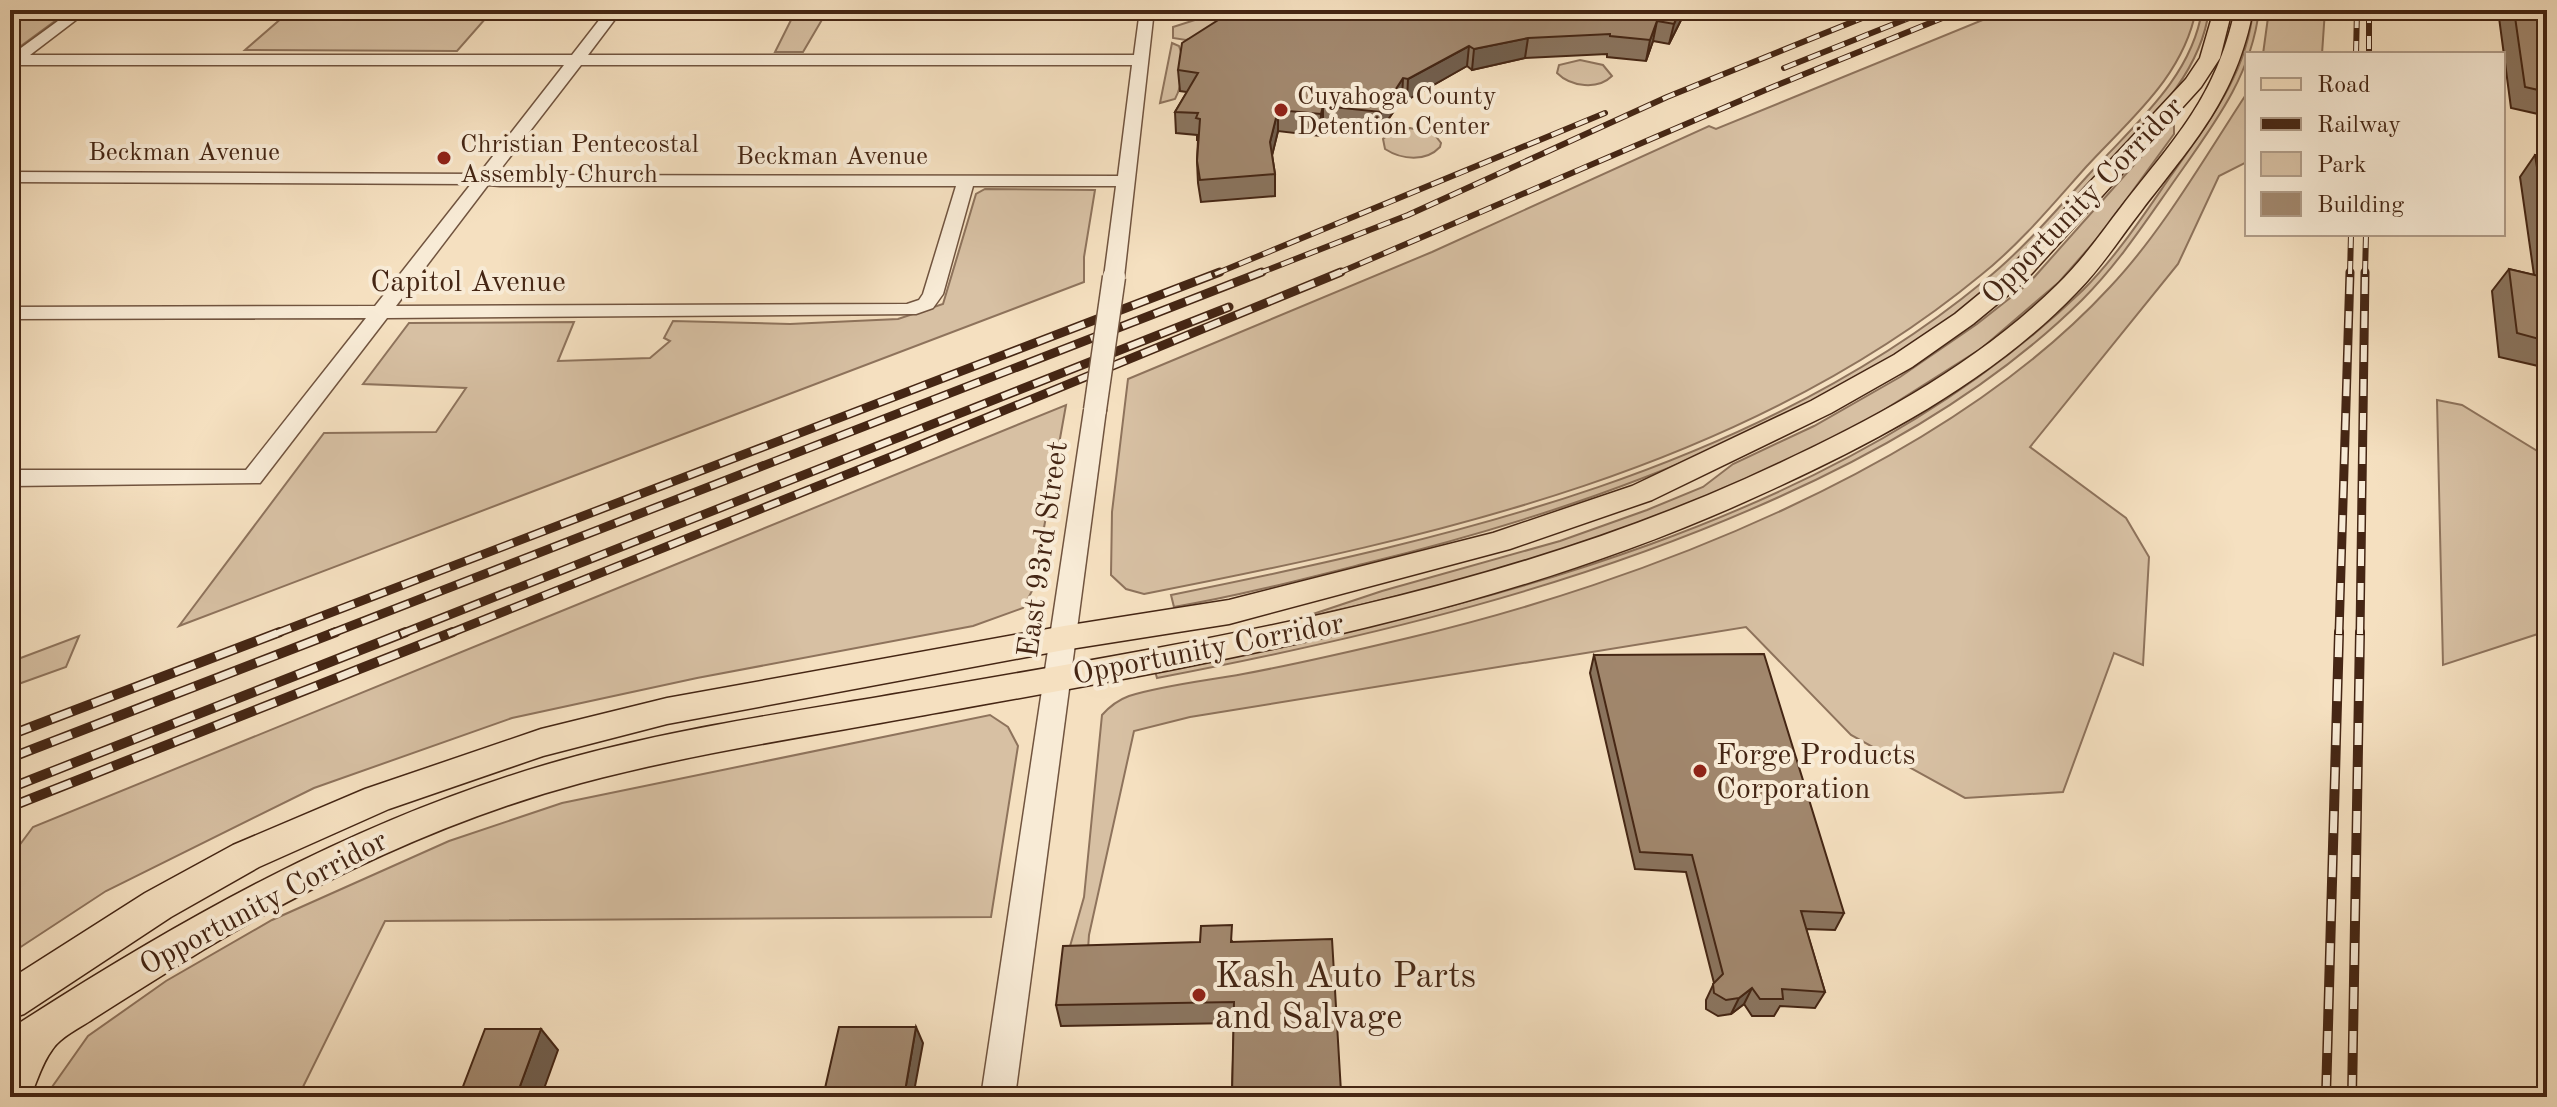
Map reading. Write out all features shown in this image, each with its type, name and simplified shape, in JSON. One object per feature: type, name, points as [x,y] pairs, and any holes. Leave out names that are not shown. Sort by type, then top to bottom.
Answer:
[{"type":"main road","name":"Opportunity Corridor","points":[[10,1001],[91,947],[234,863],[335,816],[428,780],[541,743],[667,711],[1064,638],[1229,612],[1391,572],[1523,534],[1596,510],[1686,474],[1821,407],[1903,361],[1964,319],[2015,277],[2194,83],[2210,58],[2223,10]]},
{"type":"main road","name":"Opportunity Corridor","points":[[25,1042],[104,988],[238,908],[370,844],[436,816],[550,778],[657,751],[1315,630],[1515,578],[1683,519],[1767,482],[1858,437],[1933,392],[2005,341],[2066,291],[2101,251],[2214,104],[2240,36],[2244,10]]},
{"type":"main road","points":[[10,1095],[25,1042]]},
{"type":"street","points":[[12,62],[82,10]]},
{"type":"street","points":[[10,478],[252,478],[615,10]]},
{"type":"street","name":"East 93rd Street","points":[[998,1097],[1114,277],[1147,10]]},
{"type":"street","points":[[12,62],[1140,60]]},
{"type":"street","name":"Beckman Avenue","points":[[10,177],[1126,181]]},
{"type":"street","name":"Capitol Avenue","points":[[10,313],[909,310],[926,304],[933,294],[966,181]]},
{"type":"green space","points":[[10,10],[70,10],[10,54]]},
{"type":"green space","points":[[291,10],[493,10],[457,51],[245,50]]},
{"type":"green space","points":[[796,10],[965,10],[962,17],[823,18],[803,52],[775,52]]},
{"type":"green space","points":[[1226,10],[1275,10],[1186,40],[1173,38],[1173,27]]},
{"type":"green space","points":[[2007,10],[2196,10],[2180,56],[2137,114],[2009,250],[1981,275],[1890,342],[1792,399],[1690,446],[1584,486],[1475,519],[1365,547],[1144,594],[1126,589],[1111,575],[1112,512],[1128,379],[1432,252],[1709,126],[1716,129]]},
{"type":"green space","points":[[2202,10],[2209,10],[2204,35],[2194,57],[2182,79],[2152,118],[2038,240],[1994,282],[1948,321],[1885,362],[1765,426],[1710,451],[1539,515],[1422,549],[1174,607],[1171,595],[1385,548],[1492,520],[1598,487],[1701,448],[1801,401],[1895,346],[2013,256],[2159,98],[2187,57]]},
{"type":"green space","points":[[2253,10],[2259,10],[2255,35],[2249,52],[2245,52],[2245,63],[2227,102],[2139,231],[2094,287],[2014,360],[1900,436],[1820,478],[1704,529],[1551,583],[1395,626],[1157,678],[1155,671],[1401,618],[1525,585],[1648,545],[1768,497],[1881,439],[1987,371],[2083,290],[2107,264],[2223,98],[2243,56]]},
{"type":"green space","points":[[2269,10],[2325,10],[2322,52],[2263,52]]},
{"type":"green space","points":[[1172,43],[1179,46],[1181,52],[1181,80],[1175,99],[1160,103]]},
{"type":"green space","points":[[1580,60],[1603,65],[1612,76],[1599,83],[1584,85],[1557,73],[1559,65]]},
{"type":"green space","points":[[2245,96],[2245,163],[2219,176],[2178,264],[2030,447],[2126,518],[2149,557],[2143,665],[2114,653],[2063,792],[1965,798],[1851,735],[1746,627],[1190,717],[1134,731],[1089,935],[1087,964],[1065,964],[1084,897],[1102,715],[1114,704],[1129,696],[1157,689],[1284,666],[1499,614],[1593,585],[1689,550],[1785,509],[1877,462],[1964,410],[2042,351],[2129,265],[2199,168]]},
{"type":"green space","points":[[2174,120],[2174,134],[2102,233],[2059,282],[1982,348],[1865,422],[1802,455],[1639,525],[1472,579],[1295,620],[1382,591],[1560,541],[1647,510],[1703,487],[1733,464],[1814,426],[1900,377],[1977,324],[2029,283]]},
{"type":"green space","points":[[1410,128],[1434,134],[1441,143],[1440,147],[1428,155],[1414,158],[1385,149],[1383,139],[1393,131]]},
{"type":"green space","points":[[985,189],[1095,190],[1084,257],[1084,282],[179,626],[324,433],[436,432],[466,388],[363,384],[409,323],[574,322],[558,361],[650,358],[670,341],[664,338],[673,321],[790,324],[898,319],[943,304],[976,194]]},
{"type":"green space","points":[[2437,400],[2462,405],[2547,457],[2547,631],[2443,665]]},
{"type":"green space","points":[[1066,405],[1033,589],[1023,608],[973,626],[697,678],[512,718],[314,788],[106,891],[10,954],[10,858],[33,827]]},
{"type":"green space","points":[[79,636],[66,667],[10,687],[10,662]]},
{"type":"green space","points":[[990,715],[1008,727],[1018,746],[991,917],[385,921],[298,1097],[28,1097],[52,1087],[88,1036],[166,981],[272,920],[449,841],[562,803]]},
{"type":"building","name":"Cuyahoga County Detention Center","points":[[1234,10],[1680,10],[1674,24],[1657,21],[1650,40],[1610,34],[1528,38],[1474,49],[1469,46],[1408,79],[1403,78],[1381,112],[1323,106],[1321,114],[1278,110],[1270,142],[1275,174],[1200,180],[1197,161],[1198,113],[1175,112],[1198,73],[1178,70],[1182,43]]},
{"type":"building","points":[[2514,10],[2547,10],[2547,92],[2525,87]]},
{"type":"building","points":[[2535,155],[2547,157],[2547,229]]},
{"type":"building","points":[[2509,269],[2547,278],[2547,341],[2517,333]]},
{"type":"building","name":"Forge Products Corporation","points":[[1764,654],[1844,913],[1801,911],[1825,992],[1782,989],[1783,999],[1760,999],[1752,988],[1739,998],[1726,1000],[1714,993],[1713,984],[1723,974],[1692,855],[1640,852],[1594,655]]},
{"type":"building","name":"Kash Auto Parts and Salvage","points":[[1232,925],[1231,942],[1332,939],[1341,1092],[1232,1094],[1234,1002],[1056,1005],[1063,946],[1200,942],[1201,926]]},
{"type":"building","points":[[839,1027],[916,1027],[904,1097],[823,1097]]},
{"type":"building","points":[[485,1029],[541,1029],[516,1097],[459,1097]]},
{"type":"railway","points":[[1257,274],[1408,215],[1667,97],[1882,10]]},
{"type":"railway","points":[[1784,68],[1929,10]]},
{"type":"railway","points":[[1336,274],[1770,88],[1962,10]]},
{"type":"railway","points":[[2356,52],[2357,10]]},
{"type":"railway","points":[[2369,10],[2369,52]]},
{"type":"railway","points":[[1218,273],[1605,113]]},
{"type":"railway","points":[[2350,274],[2351,236]]},
{"type":"railway","points":[[2365,274],[2366,236]]},
{"type":"railway","points":[[330,634],[1262,272]]},
{"type":"railway","points":[[453,632],[1341,272]]},
{"type":"railway","points":[[2339,634],[2350,272]]},
{"type":"railway","points":[[2360,634],[2365,272]]},
{"type":"railway","points":[[275,634],[1218,273]]},
{"type":"railway","points":[[401,634],[1229,307]]},
{"type":"railway","points":[[10,735],[280,632]]},
{"type":"railway","points":[[10,758],[336,632]]},
{"type":"railway","points":[[10,788],[406,632]]},
{"type":"railway","points":[[10,807],[453,632]]},
{"type":"railway","points":[[448,634],[453,632]]},
{"type":"railway","points":[[2326,1097],[2339,632]]},
{"type":"railway","points":[[2352,1097],[2360,632]]},
{"type":"place","name":"Cuyahoga County Detention Center","points":[[1281,110]]},
{"type":"place","name":"Christian Pentecostal Assembly Church","points":[[444,158]]},
{"type":"place","name":"Forge Products Corporation","points":[[1700,771]]},
{"type":"place","name":"Kash Auto Parts and Salvage","points":[[1199,995]]}]
